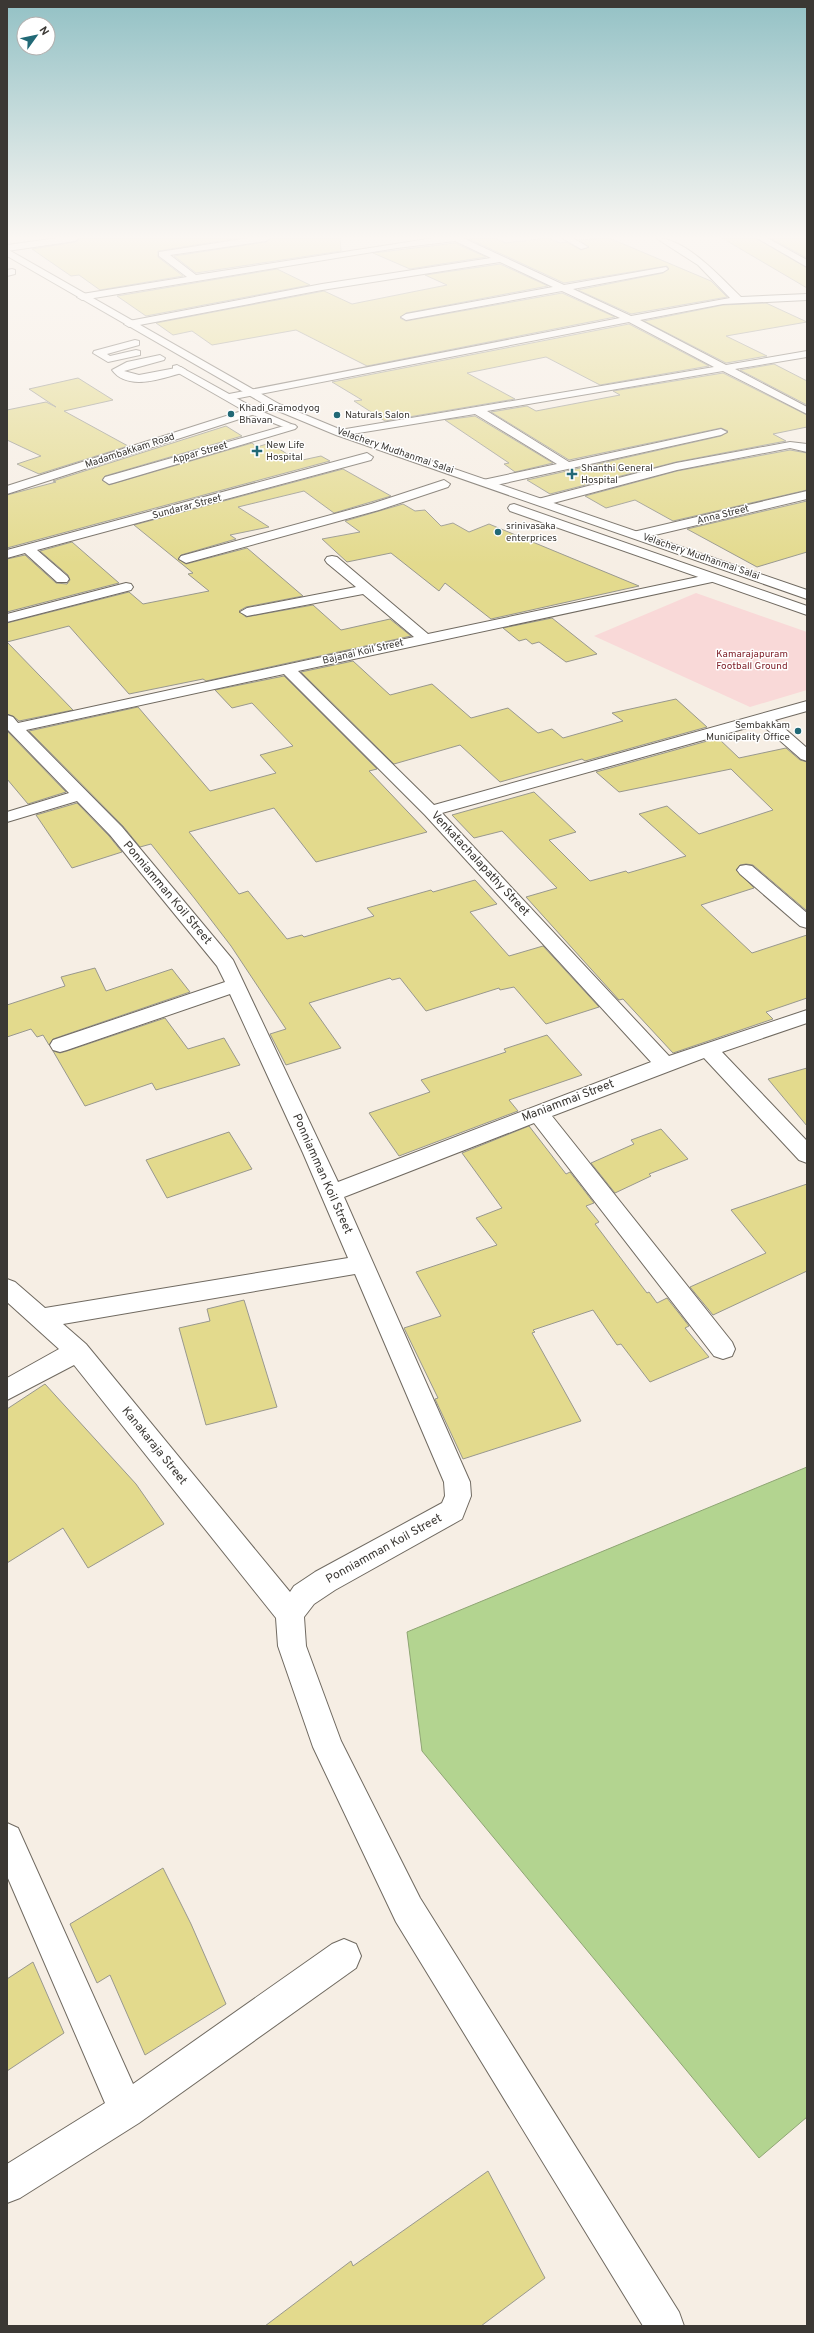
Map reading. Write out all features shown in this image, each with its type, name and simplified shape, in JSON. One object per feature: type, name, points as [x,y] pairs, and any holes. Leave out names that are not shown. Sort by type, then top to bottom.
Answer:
[{"type":"street","points":[[121,347],[98,353],[104,358],[112,359],[147,350]]},
{"type":"street","points":[[142,347],[252,411],[305,432]]},
{"type":"street","name":"Velachery Mudhanmai Salai","points":[[170,347],[275,406],[340,432],[807,595]]},
{"type":"street","points":[[229,398],[252,392],[481,347]]},
{"type":"street","points":[[682,347],[807,411]]},
{"type":"street","points":[[340,432],[807,354]]},
{"type":"street","points":[[160,358],[131,364],[117,370],[123,376],[138,378],[181,370]]},
{"type":"street","name":"Madambakkam Road","points":[[7,490],[252,411],[275,406]]},
{"type":"street","points":[[477,410],[566,465]]},
{"type":"street","name":"Appar Street","points":[[109,480],[291,427]]},
{"type":"street","points":[[487,483],[721,432]]},
{"type":"street","points":[[542,502],[684,466],[790,445],[807,448]]},
{"type":"street","name":"Velachery Mudhanmai Salai","points":[[346,449],[381,462]]},
{"type":"street","name":"Sundarar Street","points":[[7,554],[367,457]]},
{"type":"street","name":"Velachery Mudhanmai Salai","points":[[423,477],[459,489]]},
{"type":"street","points":[[186,559],[375,506],[444,484]]},
{"type":"street","name":"Anna Street","points":[[638,535],[807,495]]},
{"type":"street","name":"Velachery Mudhanmai Salai","points":[[504,505],[807,611]]},
{"type":"street","points":[[28,548],[62,579]]},
{"type":"street","points":[[332,560],[424,638]]},
{"type":"street","name":"Bajanai Koil Street","points":[[11,724],[288,670],[424,638],[712,578]]},
{"type":"street","points":[[7,618],[126,587]]},
{"type":"street","points":[[247,612],[366,589]]},
{"type":"street","name":"Venkatachalapathy Street","points":[[288,670],[431,811],[665,1064]]},
{"type":"street","points":[[431,811],[763,717],[807,706]]},
{"type":"street","points":[[763,717],[807,756]]},
{"type":"street","name":"Ponniamman Koil Street","points":[[11,724],[116,831],[226,964],[331,1193],[457,1482],[458,1496],[452,1511],[325,1581],[304,1595],[290,1614]]},
{"type":"street","points":[[7,817],[81,795]]},
{"type":"street","points":[[746,870],[807,922]]},
{"type":"street","points":[[60,1045],[236,985]]},
{"type":"street","name":"Maniammai Street","points":[[331,1193],[665,1064],[807,1016]]},
{"type":"street","points":[[707,1050],[807,1155]]},
{"type":"street","points":[[538,1113],[723,1349]]},
{"type":"street","points":[[40,1318],[362,1264]]},
{"type":"street","name":"Kanakaraja Street","points":[[7,1288],[77,1350],[290,1614]]},
{"type":"street","points":[[7,1390],[77,1350]]},
{"type":"street","points":[[290,1614],[292,1646],[328,1747],[408,1910],[665,2326]]},
{"type":"street","points":[[7,1839],[126,2110]]},
{"type":"street","points":[[7,2185],[126,2110],[344,1956]]},
{"type":"green space","name":"Kamarajapuram Football Ground","points":[[696,593],[807,632],[807,690],[750,707],[594,636]]},
{"type":"shaded area","points":[[807,1467],[807,2117],[759,2158],[422,1751],[407,1632]]},
{"type":"building","points":[[329,347],[464,347],[367,366]]},
{"type":"building","points":[[512,347],[673,347],[709,366],[600,385],[546,357],[467,373],[515,399],[385,421],[354,401],[362,400],[332,382]]},
{"type":"building","points":[[695,347],[748,347],[767,356],[726,363]]},
{"type":"building","points":[[774,364],[807,381],[807,405],[740,370]]},
{"type":"building","points":[[723,373],[807,415],[807,427],[773,434],[786,441],[676,462],[550,494],[527,480],[721,436],[728,431],[721,428],[569,460],[491,412],[527,406],[536,411],[620,395],[613,391]]},
{"type":"building","points":[[78,378],[113,400],[64,411],[128,446],[39,474],[17,464],[41,456],[7,440],[7,410],[46,402],[56,407],[29,389]]},
{"type":"building","points":[[475,416],[553,463],[515,472],[504,464],[509,463],[445,420]]},
{"type":"building","points":[[226,426],[242,436],[105,476],[102,480],[109,485],[252,443],[257,447],[270,443],[298,461],[321,456],[330,461],[7,548],[7,495],[56,482],[53,481]]},
{"type":"building","points":[[790,450],[807,453],[807,490],[673,521],[635,500],[606,508],[585,496],[677,471]]},
{"type":"building","points":[[343,469],[391,496],[334,513],[304,491],[238,507],[269,527],[230,535],[236,539],[181,555],[178,559],[186,564],[247,548],[303,596],[246,607],[239,611],[246,617],[313,605],[341,630],[390,619],[411,636],[206,681],[203,679],[129,694],[69,626],[7,642],[7,623],[129,592],[143,604],[209,591],[188,574],[193,573],[134,525]]},
{"type":"building","points":[[807,501],[807,552],[757,567],[687,529]]},
{"type":"building","points":[[403,504],[415,511],[425,510],[441,526],[453,523],[469,532],[489,524],[639,586],[491,619],[445,583],[439,591],[391,553],[347,562],[322,539],[360,532],[345,521]]},
{"type":"building","points":[[72,542],[119,583],[7,612],[7,559],[25,555],[56,583],[67,584],[70,580],[68,575],[40,551]]},
{"type":"building","points":[[552,618],[597,654],[566,662],[539,642],[532,644],[526,639],[519,641],[503,628]]},
{"type":"building","points":[[7,642],[73,710],[19,721],[13,716],[7,714]]},
{"type":"building","points":[[353,661],[390,695],[432,684],[471,718],[508,708],[538,733],[552,729],[563,738],[623,721],[612,713],[676,699],[707,727],[585,761],[582,759],[500,782],[460,745],[394,764],[301,672]]},
{"type":"building","points":[[284,676],[377,769],[369,771],[427,832],[316,862],[274,808],[189,832],[239,894],[248,891],[287,939],[302,935],[304,937],[374,916],[367,908],[431,890],[433,892],[475,880],[497,904],[470,912],[509,956],[543,946],[599,1007],[546,1024],[514,987],[500,990],[499,988],[426,1011],[400,978],[392,980],[390,978],[309,1003],[341,1048],[286,1065],[270,1034],[286,1029],[231,946],[195,899],[151,844],[140,847],[123,826],[29,731],[138,707],[210,791],[276,773],[260,755],[293,746],[252,703],[232,708],[215,690]]},
{"type":"building","points":[[7,731],[66,792],[28,804],[7,779]]},
{"type":"building","points":[[718,738],[739,758],[786,748],[800,760],[807,762],[807,911],[753,865],[746,864],[740,865],[736,870],[754,888],[701,905],[752,953],[807,935],[807,998],[766,1012],[773,1019],[673,1053],[623,999],[619,1000],[526,897],[557,888],[502,831],[474,838],[452,815],[534,792],[576,832],[549,840],[590,881],[626,871],[628,873],[686,856],[639,814],[667,806],[699,834],[773,810],[731,769],[619,792],[596,772]]},
{"type":"building","points":[[77,803],[109,836],[122,852],[72,868],[36,815]]},
{"type":"building","points":[[95,968],[106,991],[172,969],[190,992],[53,1039],[49,1045],[43,1035],[37,1037],[31,1029],[7,1037],[7,1005],[65,986],[61,977]]},
{"type":"building","points":[[165,1018],[188,1049],[224,1038],[240,1065],[156,1090],[152,1083],[85,1106],[53,1051],[60,1053],[67,1051]]},
{"type":"building","points":[[547,1035],[582,1075],[509,1100],[518,1111],[399,1156],[369,1113],[430,1092],[421,1080],[506,1052],[504,1049]]},
{"type":"building","points":[[807,1068],[807,1126],[768,1079]]},
{"type":"building","points":[[529,1126],[566,1174],[570,1172],[594,1203],[586,1206],[599,1222],[595,1224],[647,1293],[649,1292],[657,1303],[667,1298],[689,1326],[685,1328],[709,1357],[650,1382],[621,1344],[617,1345],[593,1310],[533,1330],[535,1332],[532,1333],[581,1421],[463,1459],[435,1399],[438,1398],[404,1328],[441,1316],[416,1272],[497,1245],[476,1218],[502,1208],[462,1153]]},
{"type":"building","points":[[661,1129],[688,1159],[649,1174],[651,1176],[615,1193],[591,1163],[634,1144],[631,1140]]},
{"type":"building","points":[[229,1132],[252,1169],[167,1198],[146,1160]]},
{"type":"building","points":[[807,1184],[807,1271],[713,1315],[690,1287],[766,1253],[731,1210]]},
{"type":"building","points":[[244,1300],[277,1407],[206,1425],[179,1328],[210,1321],[207,1309]]},
{"type":"building","points":[[45,1384],[136,1484],[164,1524],[88,1568],[63,1528],[7,1563],[7,1409]]},
{"type":"building","points":[[163,1868],[191,1924],[226,2004],[145,2055],[110,1975],[97,1983],[70,1924]]},
{"type":"building","points":[[33,1962],[64,2033],[7,2071],[7,1979]]},
{"type":"building","points":[[488,2171],[545,2278],[481,2326],[265,2326],[351,2261],[353,2266]]},
{"type":"place","name":"Khadi Gramodyog Bhavan","points":[[231,414]]},
{"type":"place","name":"Naturals Salon","points":[[337,415]]},
{"type":"place","name":"New Life Hospital","points":[[257,451]]},
{"type":"place","name":"Shanthi General Hospital","points":[[572,474]]},
{"type":"place","name":"srinivasaka enterprices","points":[[498,532]]},
{"type":"place","name":"Sembakkam Municipality Office","points":[[798,731]]}]
